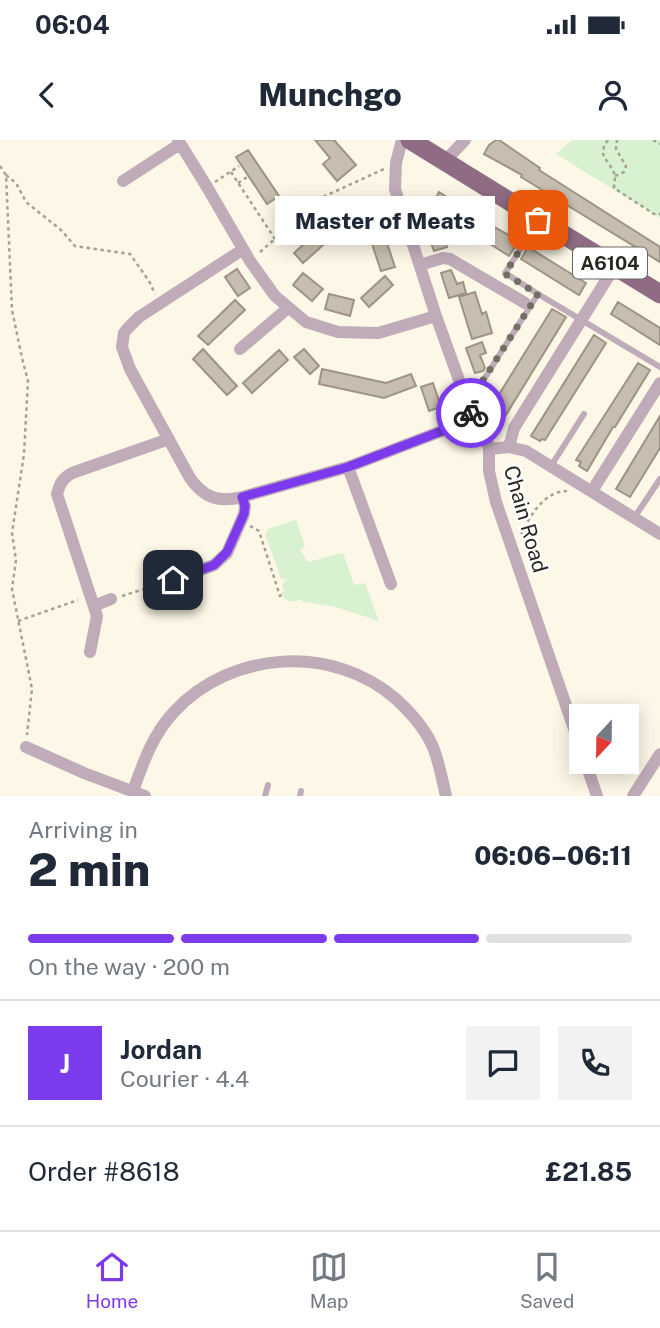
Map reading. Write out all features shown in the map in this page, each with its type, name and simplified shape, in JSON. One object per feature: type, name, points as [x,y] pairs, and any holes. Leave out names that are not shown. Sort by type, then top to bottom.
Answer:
[{"type":"main road","name":"A6104","points":[[410,140],[660,294]]},
{"type":"street","name":"Chain Road","points":[[402,140],[396,163],[395,189],[473,419],[487,441],[489,471],[496,502],[569,714]]},
{"type":"street","points":[[445,161],[465,140]]},
{"type":"street","points":[[123,181],[179,142],[246,255],[275,296],[306,322],[338,332],[378,333],[436,316]]},
{"type":"street","points":[[246,255],[159,304],[139,317],[124,333],[122,352],[130,369],[190,478],[203,492],[219,499],[242,497],[348,467],[473,419]]},
{"type":"street","points":[[420,265],[443,258],[455,260],[525,303]]},
{"type":"street","points":[[509,447],[514,428],[615,266]]},
{"type":"street","points":[[240,349],[288,308]]},
{"type":"street","points":[[592,491],[660,383]]},
{"type":"street","points":[[90,652],[97,616],[57,494],[63,478],[72,473],[169,439]]},
{"type":"street","points":[[489,449],[509,447],[526,451],[660,534]]},
{"type":"street","points":[[348,467],[391,584]]},
{"type":"street","points":[[178,574],[214,565],[221,560],[244,514],[242,497]]},
{"type":"street","points":[[93,601],[111,599]]},
{"type":"street","points":[[26,747],[139,794],[143,764],[155,737],[174,712],[190,698],[224,676],[254,665],[280,661],[323,664],[349,670],[364,678],[391,696],[420,724],[433,746],[446,796]]},
{"type":"street","points":[[633,796],[660,754]]},
{"type":"street","points":[[589,774],[597,796]]},
{"type":"lane","points":[[538,220],[505,274],[660,368]]},
{"type":"lane","points":[[468,404],[538,294]]},
{"type":"lane","points":[[551,466],[584,414]]},
{"type":"lane","points":[[634,519],[660,479]]},
{"type":"lane","points":[[265,796],[268,785]]},
{"type":"path","points":[[608,140],[602,153],[615,176],[614,188],[654,214],[660,214]]},
{"type":"path","points":[[615,176],[624,172],[626,166],[616,149],[617,140]]},
{"type":"path","points":[[653,140],[660,144]]},
{"type":"path","points":[[246,255],[275,239],[323,197],[396,163]]},
{"type":"path","points":[[0,166],[16,183],[26,202],[61,230],[75,246],[130,254],[149,281],[159,304]]},
{"type":"path","points":[[207,187],[239,166]]},
{"type":"path","points":[[231,172],[275,239]]},
{"type":"path","points":[[6,175],[12,310],[28,381],[24,454],[12,533],[16,560],[12,589],[32,689],[26,747]]},
{"type":"path","points":[[238,183],[247,177]]},
{"type":"path","points":[[515,556],[522,533],[535,510],[549,497],[561,491],[592,491]]},
{"type":"path","points":[[241,521],[259,531],[280,596],[282,595]]},
{"type":"path","points":[[111,599],[178,574]]},
{"type":"path","points":[[19,621],[93,601]]},
{"type":"green space","points":[[572,140],[660,140],[660,218],[556,154]]},
{"type":"green space","points":[[296,520],[305,546],[300,550],[308,562],[343,553],[354,585],[365,583],[379,621],[336,607],[301,601],[303,599],[290,602],[285,599],[281,592],[285,591],[282,586],[285,580],[290,578],[281,579],[265,534],[268,529]]},
{"type":"building","points":[[315,140],[334,140],[356,165],[337,181],[323,164],[330,158]]},
{"type":"building","points":[[496,140],[660,247],[660,262],[484,154]]},
{"type":"building","points":[[248,150],[279,196],[267,204],[236,157]]},
{"type":"building","points":[[439,192],[519,241],[509,256],[473,233],[467,243],[440,227],[447,247],[434,251],[422,217],[426,210],[429,211]]},
{"type":"building","points":[[339,212],[349,222],[303,263],[294,253]]},
{"type":"building","points":[[380,222],[395,267],[381,271],[366,226]]},
{"type":"building","points":[[528,247],[586,283],[579,295],[521,259]]},
{"type":"building","points":[[237,269],[250,288],[238,296],[225,277]]},
{"type":"building","points":[[451,270],[457,284],[463,282],[466,293],[449,298],[441,273]]},
{"type":"building","points":[[303,273],[323,289],[312,301],[293,285]]},
{"type":"building","points":[[385,276],[393,285],[369,307],[361,298]]},
{"type":"building","points":[[475,292],[482,314],[486,312],[492,333],[472,339],[459,297]]},
{"type":"building","points":[[329,294],[354,300],[350,316],[325,309]]},
{"type":"building","points":[[235,300],[245,310],[208,345],[198,336]]},
{"type":"building","points":[[618,302],[660,328],[660,345],[611,314]]},
{"type":"building","points":[[552,309],[566,317],[504,418],[490,409]]},
{"type":"building","points":[[594,335],[606,343],[545,440],[540,441],[531,436]]},
{"type":"building","points":[[482,342],[486,353],[480,355],[485,368],[475,373],[466,348]]},
{"type":"building","points":[[203,349],[237,386],[227,395],[193,359]]},
{"type":"building","points":[[304,349],[319,366],[310,374],[294,357]]},
{"type":"building","points":[[279,350],[288,360],[252,393],[243,383]]},
{"type":"building","points":[[638,363],[650,370],[587,471],[579,466],[581,462],[576,460]]},
{"type":"building","points":[[322,369],[386,383],[411,374],[416,386],[384,398],[319,384]]},
{"type":"building","points":[[433,383],[441,407],[429,411],[421,387]]},
{"type":"building","points":[[660,416],[660,448],[630,497],[616,489]]},
{"type":"way so far","points":[[471,413],[468,404],[538,294],[505,274],[538,220]]},
{"type":"place","name":"Master of Meats","points":[[538,220]]},
{"type":"route","points":[[173,580],[221,560],[244,514],[242,497],[348,467],[473,419],[471,413]]}]
